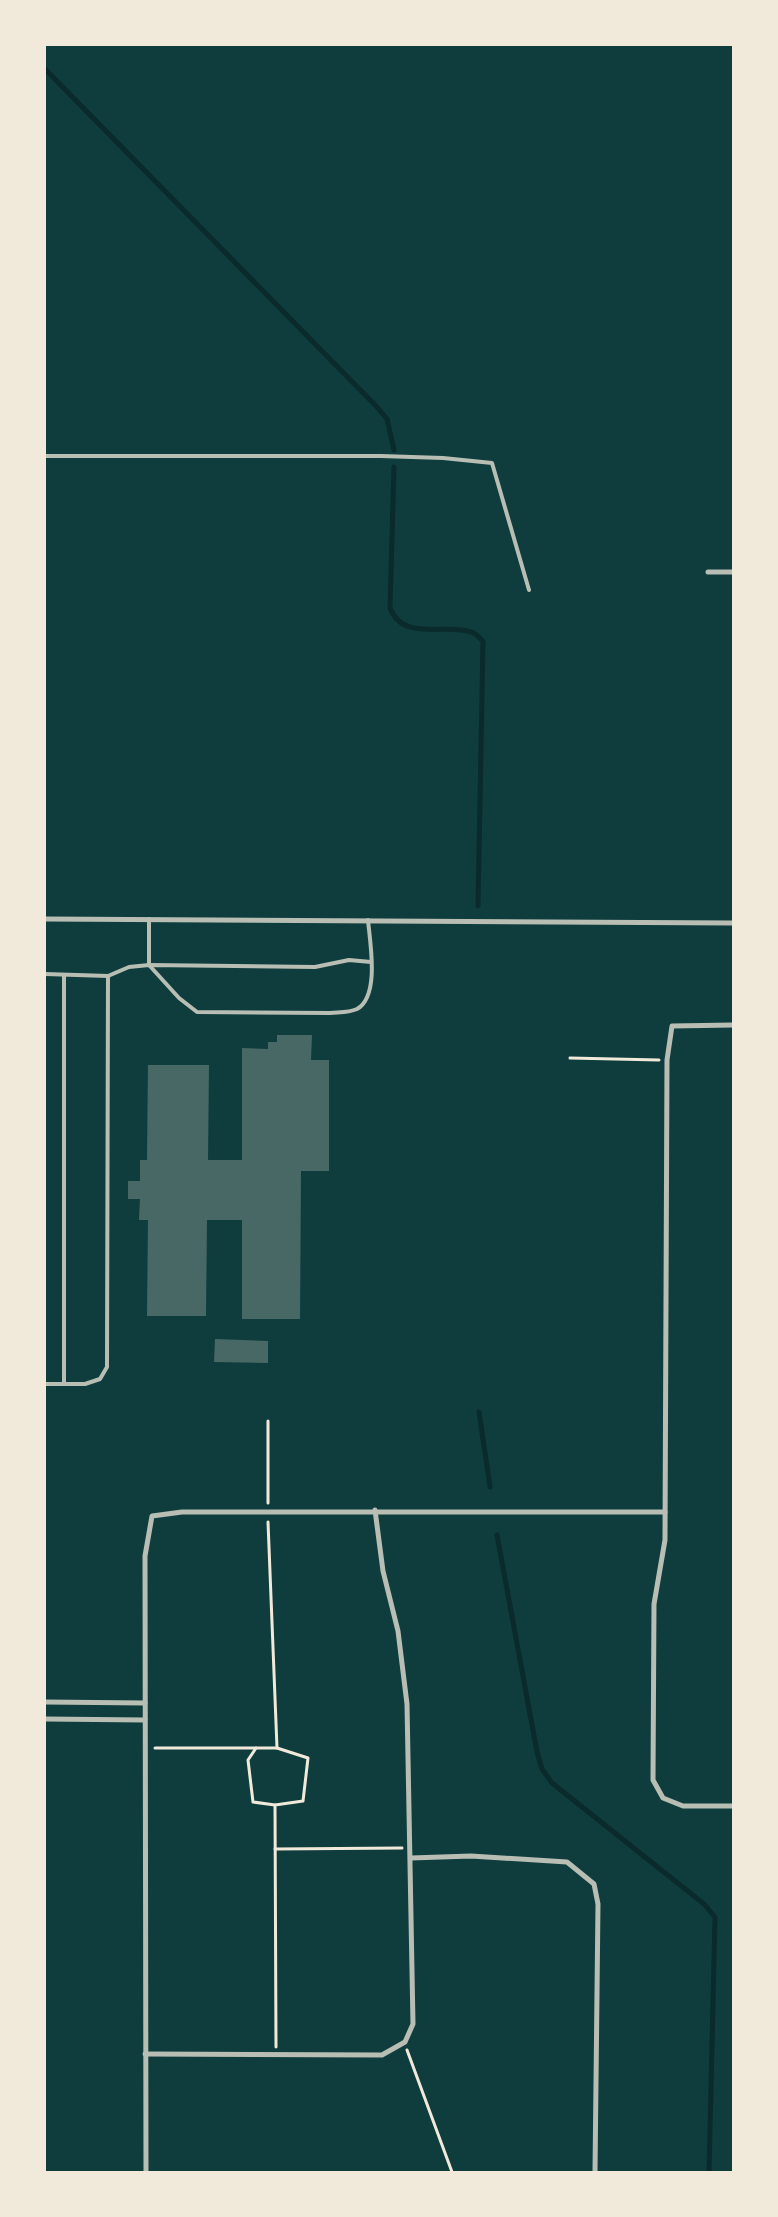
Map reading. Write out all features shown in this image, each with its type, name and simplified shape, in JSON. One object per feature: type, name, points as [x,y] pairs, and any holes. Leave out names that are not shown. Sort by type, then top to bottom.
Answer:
[{"type":"street","points":[[708,572],[733,572]]},
{"type":"street","points":[[45,919],[368,919],[733,923]]},
{"type":"street","points":[[733,1025],[672,1026],[667,1060],[665,1540],[654,1614],[653,1780],[663,1798],[683,1806],[733,1806]]},
{"type":"street","points":[[146,2172],[145,1556],[152,1516],[182,1512],[375,1510],[665,1512]]},
{"type":"street","points":[[145,2054],[382,2056],[405,2042],[413,2024],[407,1704],[398,1631],[383,1571],[375,1510]]},
{"type":"street","points":[[45,1702],[145,1702]]},
{"type":"street","points":[[45,1719],[145,1720]]},
{"type":"street","points":[[411,1858],[471,1856],[567,1862],[594,1884],[598,1904],[595,2172]]},
{"type":"lane","points":[[45,456],[382,456],[444,458],[492,463],[528,590]]},
{"type":"lane","points":[[149,919],[150,965],[179,998],[197,1012],[330,1013],[348,1012],[364,1003],[370,995],[371,962],[368,919]]},
{"type":"lane","points":[[45,974],[108,976],[129,967],[150,965],[315,967],[349,960],[371,962]]},
{"type":"lane","points":[[64,975],[64,1383]]},
{"type":"lane","points":[[45,1384],[85,1384],[100,1379],[107,1367],[108,976]]},
{"type":"path","points":[[570,1058],[667,1060]]},
{"type":"path","points":[[268,1421],[268,1511],[277,1748]]},
{"type":"path","points":[[145,1748],[256,1748],[277,1748],[308,1758],[303,1801],[275,1804],[253,1802],[248,1760],[256,1748]]},
{"type":"path","points":[[275,1804],[276,2055]]},
{"type":"path","points":[[275,1849],[410,1848]]},
{"type":"path","points":[[405,2042],[452,2172]]},
{"type":"building","points":[[277,1035],[312,1035],[311,1060],[329,1060],[329,1171],[301,1171],[300,1319],[242,1319],[242,1220],[207,1220],[206,1316],[147,1316],[148,1220],[139,1220],[140,1199],[128,1199],[128,1181],[140,1181],[140,1160],[147,1160],[148,1065],[209,1065],[208,1160],[242,1160],[242,1048],[268,1049],[268,1042],[277,1042]]},
{"type":"building","points":[[215,1339],[268,1341],[268,1363],[214,1362]]},
{"type":"waterway","points":[[45,69],[377,407],[387,419],[394,450]]},
{"type":"waterway","points":[[394,467],[390,608],[396,618],[404,625],[414,628],[461,630],[476,634],[483,641],[478,906]]},
{"type":"waterway","points":[[479,1412],[490,1487]]},
{"type":"waterway","points":[[497,1535],[537,1752],[542,1769],[552,1783],[704,1904],[715,1917],[709,2172]]}]
